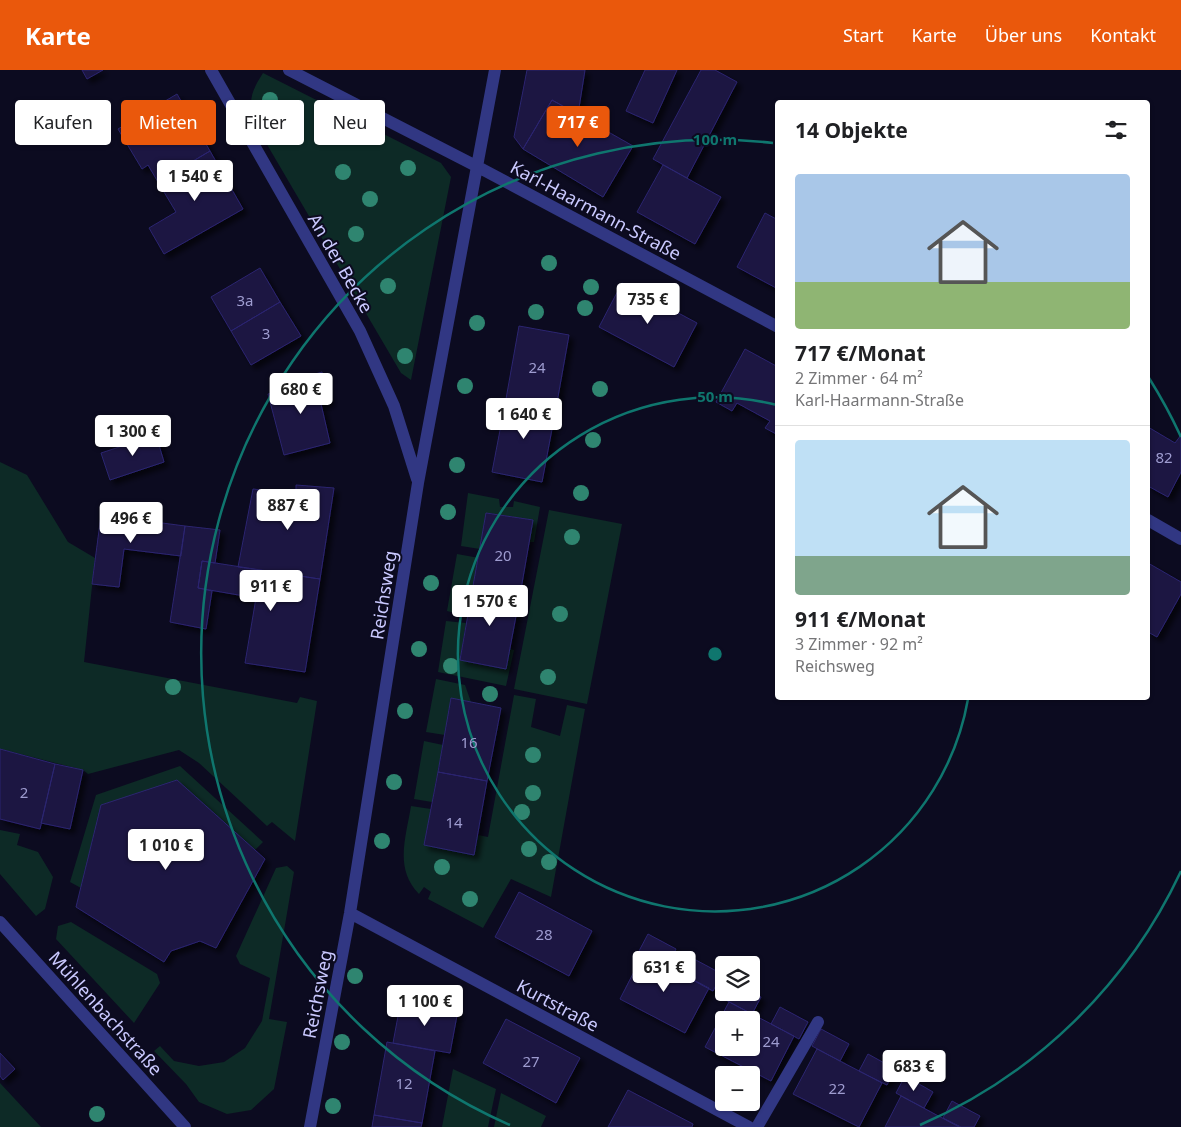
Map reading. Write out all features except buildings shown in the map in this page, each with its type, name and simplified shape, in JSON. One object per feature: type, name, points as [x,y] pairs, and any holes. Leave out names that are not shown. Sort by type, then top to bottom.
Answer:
[{"type":"street","name":"An der Becke","points":[[211,70],[360,331],[394,406],[418,483]]},
{"type":"street","points":[[289,70],[478,167]]},
{"type":"street","name":"Reichsweg","points":[[310,1127],[350,913],[418,483],[495,70]]},
{"type":"street","name":"Karl-Haarmann-Straße","points":[[478,167],[775,325]]},
{"type":"street","points":[[1150,521],[1181,539]]},
{"type":"street","name":"Kurtstraße","points":[[350,913],[750,1127]]},
{"type":"street","name":"Mühlenbachstraße","points":[[0,922],[185,1127]]},
{"type":"street","points":[[757,1127],[818,1022]]},
{"type":"green space","points":[[263,73],[316,100],[314,100],[314,145],[385,145],[385,135],[441,163],[451,177],[411,380],[401,373],[267,145],[304,145],[304,100],[252,100],[257,83]]},
{"type":"green space","points":[[0,462],[27,475],[68,542],[95,558],[84,662],[297,703],[300,697],[317,701],[295,841],[272,822],[267,826],[199,763],[179,750],[88,774],[83,770],[0,749]]},
{"type":"green space","points":[[468,493],[499,499],[500,507],[513,507],[514,501],[540,507],[534,542],[529,542],[533,520],[487,513],[480,549],[461,546]]},
{"type":"green space","points":[[549,510],[622,524],[587,704],[514,689]]},
{"type":"green space","points":[[457,554],[479,558],[467,616],[447,611]]},
{"type":"green space","points":[[446,621],[466,623],[460,660],[506,669],[510,649],[514,650],[506,686],[438,672]]},
{"type":"green space","points":[[436,679],[465,685],[471,702],[445,735],[426,732]]},
{"type":"green space","points":[[514,695],[536,699],[531,727],[560,736],[567,705],[585,709],[551,897],[511,879],[483,928],[428,899],[431,892],[424,887],[419,894],[406,874],[404,863],[405,841],[411,806],[431,809],[425,845],[474,855],[478,835],[488,837]]},
{"type":"green space","points":[[424,741],[443,745],[432,802],[414,799]]},
{"type":"green space","points":[[180,766],[263,842],[255,850],[177,780],[81,888],[70,882],[96,795]]},
{"type":"green space","points":[[0,830],[20,834],[17,845],[38,852],[53,877],[45,909],[36,916],[0,874]]},
{"type":"green space","points":[[287,866],[294,872],[269,1019],[287,1022],[274,1089],[251,1110],[227,1114],[199,1102],[186,1084],[154,1051],[160,1046],[174,1061],[199,1066],[224,1062],[245,1048],[262,1021],[270,978],[240,964],[236,956],[276,868]]},
{"type":"green space","points":[[71,922],[157,974],[160,983],[134,1023],[56,939],[58,926]]},
{"type":"green space","points":[[453,1069],[496,1089],[488,1127],[442,1127]]},
{"type":"green space","points":[[0,1083],[41,1127],[0,1127]]},
{"type":"green space","points":[[501,1093],[546,1116],[541,1127],[494,1127]]}]
